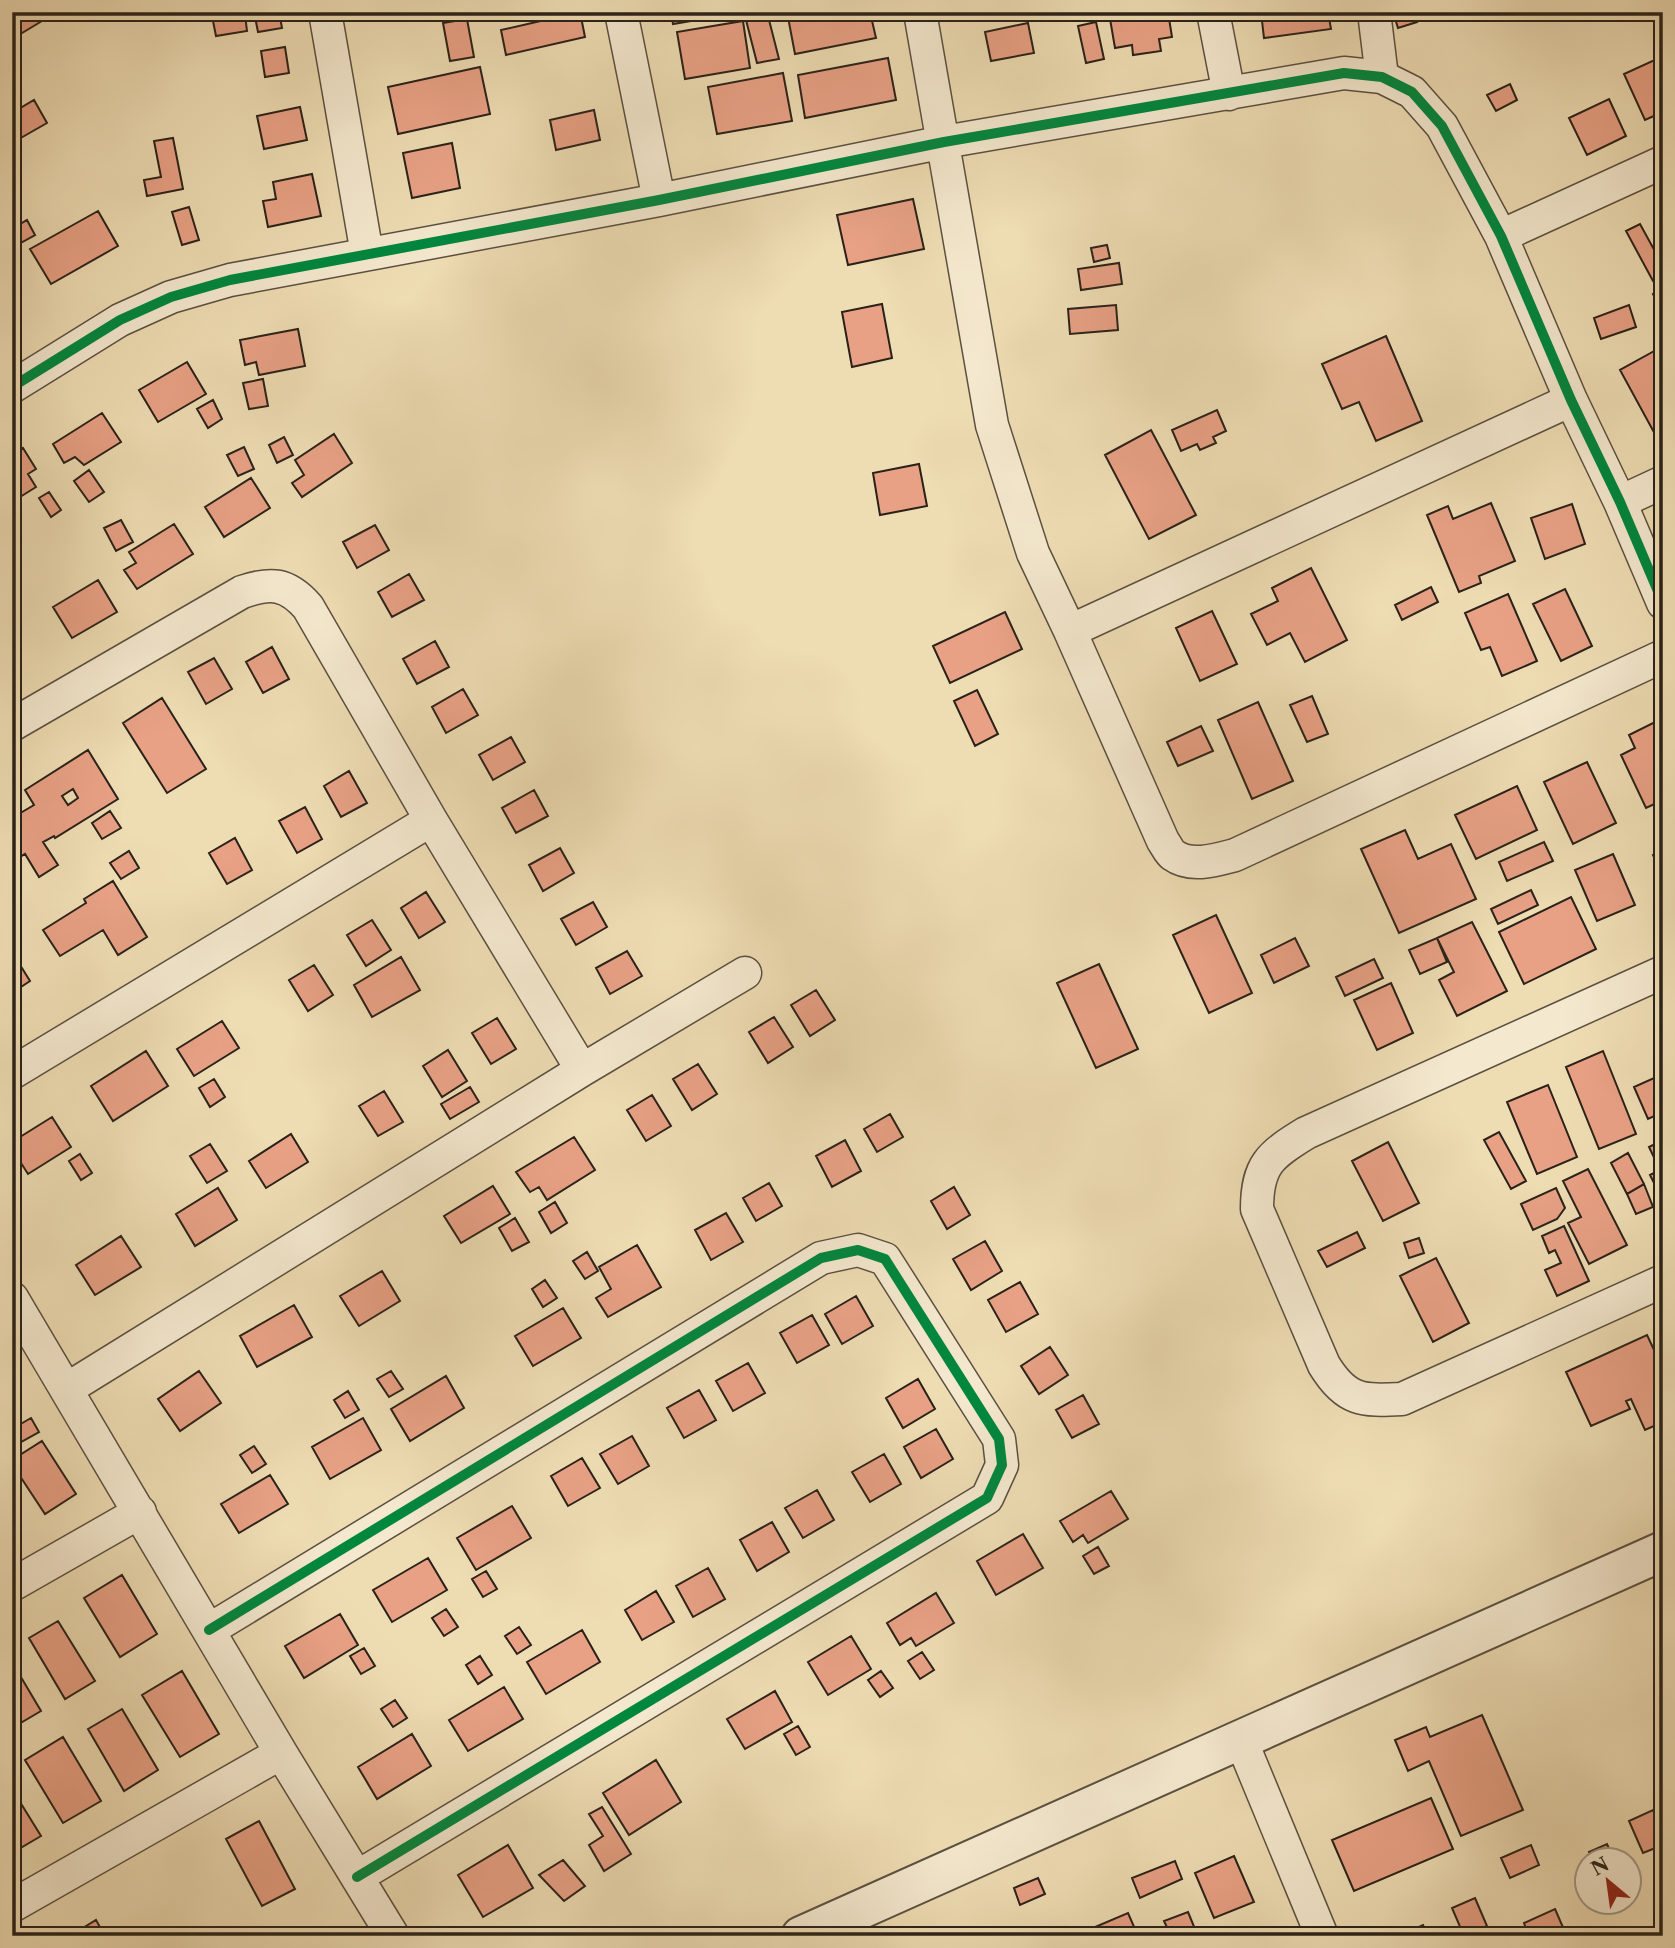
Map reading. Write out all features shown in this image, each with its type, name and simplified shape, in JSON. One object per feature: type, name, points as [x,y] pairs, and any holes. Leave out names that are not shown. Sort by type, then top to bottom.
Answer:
[{"type":"street","points":[[325,12],[367,254]]},
{"type":"street","points":[[621,12],[659,200]]},
{"type":"street","points":[[920,12],[992,425],[1033,554],[1163,841],[1173,855],[1190,861],[1212,862],[1235,855],[1663,656]]},
{"type":"street","points":[[1213,12],[1229,93]]},
{"type":"street","points":[[1374,12],[1382,77]]},
{"type":"street","points":[[12,387],[120,320],[171,297],[230,280],[659,200],[944,142],[1344,74],[1382,77],[1412,92],[1442,126],[1501,236],[1663,604]]},
{"type":"street","points":[[1501,236],[1663,162]]},
{"type":"street","points":[[1070,631],[1571,400]]},
{"type":"street","points":[[1620,502],[1663,482]]},
{"type":"street","points":[[12,725],[242,592],[260,586],[279,586],[295,593],[308,607],[431,820],[582,1070]]},
{"type":"street","points":[[12,1073],[431,820]]},
{"type":"street","points":[[1663,972],[1306,1133],[1272,1157],[1264,1167],[1257,1187],[1258,1209],[1324,1365],[1335,1384],[1351,1395],[1375,1401],[1402,1399],[1663,1281]]},
{"type":"street","points":[[67,1389],[582,1070],[745,973]]},
{"type":"street","points":[[209,1630],[821,1258],[858,1250],[886,1259],[999,1439],[1002,1465],[987,1498],[357,1877]]},
{"type":"street","points":[[12,1298],[281,1753],[393,1936]]},
{"type":"street","points":[[12,1586],[140,1512]]},
{"type":"street","points":[[801,1936],[1663,1551]]},
{"type":"street","points":[[1241,1740],[1319,1935]]},
{"type":"street","points":[[12,1906],[281,1753]]},
{"type":"building","points":[[12,12],[37,12],[42,21],[12,39]]},
{"type":"building","points":[[254,12],[279,12],[282,28],[258,32]]},
{"type":"building","points":[[580,12],[585,37],[506,55],[501,30]]},
{"type":"building","points":[[671,12],[739,12],[739,13],[673,24]]},
{"type":"building","points":[[767,12],[779,59],[757,63],[745,16]]},
{"type":"building","points":[[787,12],[870,12],[876,38],[795,54]]},
{"type":"building","points":[[1168,12],[1172,37],[1159,39],[1161,51],[1133,55],[1132,45],[1115,48],[1109,13]]},
{"type":"building","points":[[1261,12],[1328,12],[1331,29],[1264,38]]},
{"type":"building","points":[[1393,12],[1413,12],[1417,22],[1398,28]]},
{"type":"building","points":[[245,15],[247,31],[216,36],[213,21]]},
{"type":"building","points":[[467,19],[474,57],[450,61],[443,23]]},
{"type":"building","points":[[743,21],[750,68],[685,79],[677,32]]},
{"type":"building","points":[[1096,22],[1104,59],[1086,63],[1078,26]]},
{"type":"building","points":[[1028,23],[1034,53],[991,61],[985,32]]},
{"type":"building","points":[[285,47],[289,73],[265,77],[261,51]]},
{"type":"building","points":[[888,58],[896,100],[805,118],[798,75]]},
{"type":"building","points":[[1659,58],[1663,66],[1663,112],[1645,120],[1624,74]]},
{"type":"building","points":[[480,67],[490,114],[398,134],[388,87]]},
{"type":"building","points":[[783,73],[792,121],[717,134],[708,87]]},
{"type":"building","points":[[1510,84],[1517,100],[1496,111],[1487,95]]},
{"type":"building","points":[[1609,99],[1626,136],[1587,155],[1569,118]]},
{"type":"building","points":[[34,100],[47,123],[19,139],[12,127],[12,113]]},
{"type":"building","points":[[300,107],[307,140],[264,149],[257,116]]},
{"type":"building","points":[[594,110],[600,140],[556,150],[550,120]]},
{"type":"building","points":[[173,138],[183,189],[147,196],[144,180],[161,177],[154,141]]},
{"type":"building","points":[[452,143],[460,188],[412,198],[403,153]]},
{"type":"building","points":[[312,174],[321,216],[268,227],[263,201],[276,199],[273,182]]},
{"type":"building","points":[[913,199],[924,249],[848,265],[837,215]]},
{"type":"building","points":[[189,207],[199,240],[182,245],[172,212]]},
{"type":"building","points":[[98,211],[118,246],[51,284],[30,249]]},
{"type":"building","points":[[27,220],[35,235],[17,245],[12,238],[12,229]]},
{"type":"building","points":[[1640,224],[1663,266],[1663,276],[1653,281],[1626,231]]},
{"type":"building","points":[[1107,245],[1110,258],[1094,262],[1091,248]]},
{"type":"building","points":[[1119,263],[1122,284],[1081,290],[1078,269]]},
{"type":"building","points":[[1663,289],[1663,312],[1662,313],[1653,294]]},
{"type":"building","points":[[882,304],[892,358],[852,367],[842,312]]},
{"type":"building","points":[[1116,305],[1118,330],[1070,334],[1068,309]]},
{"type":"building","points":[[1629,305],[1636,327],[1601,339],[1594,318]]},
{"type":"building","points":[[298,329],[305,366],[259,375],[256,362],[245,365],[240,340]]},
{"type":"building","points":[[1386,336],[1422,421],[1376,441],[1359,402],[1342,409],[1322,364]]},
{"type":"building","points":[[1656,350],[1663,363],[1663,433],[1656,436],[1620,370]]},
{"type":"building","points":[[187,362],[206,394],[158,422],[139,390]]},
{"type":"building","points":[[263,379],[268,406],[249,409],[243,383]]},
{"type":"building","points":[[213,400],[222,419],[208,428],[197,409]]},
{"type":"building","points":[[1217,410],[1226,431],[1213,437],[1216,443],[1200,450],[1197,444],[1181,451],[1172,430]]},
{"type":"building","points":[[102,413],[121,442],[84,465],[75,457],[64,463],[53,444]]},
{"type":"building","points":[[1151,430],[1196,515],[1149,539],[1105,455]]},
{"type":"building","points":[[334,434],[352,463],[302,497],[292,483],[304,475],[295,460]]},
{"type":"building","points":[[284,437],[293,455],[277,463],[269,445]]},
{"type":"building","points":[[244,447],[254,469],[238,476],[227,455]]},
{"type":"building","points":[[23,448],[36,469],[28,474],[36,487],[12,502],[12,455]]},
{"type":"building","points":[[919,464],[927,506],[880,515],[873,473]]},
{"type":"building","points":[[89,470],[104,492],[89,502],[74,481]]},
{"type":"building","points":[[251,478],[270,508],[224,537],[205,507]]},
{"type":"building","points":[[49,492],[61,510],[51,517],[39,498]]},
{"type":"building","points":[[1491,503],[1515,561],[1479,576],[1481,583],[1459,592],[1427,515],[1448,506],[1453,519]]},
{"type":"building","points":[[1572,504],[1585,544],[1545,559],[1531,518]]},
{"type":"building","points":[[121,520],[133,542],[116,551],[104,528]]},
{"type":"building","points":[[174,524],[193,554],[137,589],[124,570],[136,563],[129,552]]},
{"type":"building","points":[[375,525],[389,550],[357,568],[343,542]]},
{"type":"building","points":[[1311,568],[1347,640],[1305,662],[1290,633],[1267,645],[1251,614],[1278,601],[1272,588]]},
{"type":"building","points":[[409,574],[424,600],[392,617],[378,592]]},
{"type":"building","points":[[98,580],[117,612],[72,638],[53,607]]},
{"type":"building","points":[[1431,587],[1438,602],[1402,620],[1395,605]]},
{"type":"building","points":[[1565,589],[1592,646],[1561,661],[1533,604]]},
{"type":"building","points":[[1508,594],[1537,661],[1502,676],[1490,647],[1481,650],[1465,613]]},
{"type":"building","points":[[1212,611],[1237,664],[1200,681],[1176,628]]},
{"type":"building","points":[[1005,612],[1022,649],[950,683],[933,646]]},
{"type":"building","points":[[435,641],[449,667],[417,684],[403,659]]},
{"type":"building","points":[[272,647],[289,679],[263,693],[246,662]]},
{"type":"building","points":[[214,658],[232,689],[206,704],[188,672]]},
{"type":"building","points":[[463,689],[478,715],[446,733],[432,707]]},
{"type":"building","points":[[977,690],[998,734],[975,746],[954,701]]},
{"type":"building","points":[[1312,696],[1328,734],[1307,742],[1290,705]]},
{"type":"building","points":[[162,698],[206,769],[167,793],[123,723]]},
{"type":"building","points":[[1258,702],[1293,781],[1252,799],[1218,720]]},
{"type":"building","points":[[1657,721],[1663,732],[1663,800],[1646,808],[1621,755],[1635,748],[1629,735]]},
{"type":"building","points":[[1201,726],[1213,751],[1178,766],[1167,742]]},
{"type":"building","points":[[511,737],[525,762],[493,780],[479,755]]},
{"type":"building","points":[[88,750],[118,799],[55,838],[54,836],[43,842],[58,865],[39,877],[25,854],[12,862],[12,818],[34,805],[25,790]],"holes":[[[73,789],[78,798],[68,805],[62,796]]]},
{"type":"building","points":[[1587,762],[1616,823],[1573,844],[1544,782]]},
{"type":"building","points":[[349,771],[367,803],[341,817],[324,786]]},
{"type":"building","points":[[1517,786],[1537,830],[1476,859],[1455,815]]},
{"type":"building","points":[[534,790],[548,816],[516,833],[502,808]]},
{"type":"building","points":[[305,807],[322,839],[297,853],[279,821]]},
{"type":"building","points":[[110,811],[121,828],[102,839],[92,823]]},
{"type":"building","points":[[1405,830],[1418,859],[1451,844],[1476,899],[1399,933],[1361,849]]},
{"type":"building","points":[[235,838],[252,870],[227,884],[209,853]]},
{"type":"building","points":[[1544,842],[1553,861],[1507,881],[1499,862]]},
{"type":"building","points":[[560,848],[574,873],[543,891],[529,865]]},
{"type":"building","points":[[1663,850],[1663,877],[1653,855]]},
{"type":"building","points":[[129,851],[139,868],[121,879],[110,863]]},
{"type":"building","points":[[1613,854],[1635,905],[1597,921],[1575,870]]},
{"type":"building","points":[[113,881],[147,937],[118,955],[103,930],[60,956],[43,930],[86,903],[84,899]]},
{"type":"building","points":[[1531,890],[1538,905],[1498,924],[1491,909]]},
{"type":"building","points":[[426,892],[445,922],[419,938],[401,908]]},
{"type":"building","points":[[1571,897],[1596,949],[1524,984],[1499,932]]},
{"type":"building","points":[[593,902],[607,927],[576,945],[561,919]]},
{"type":"building","points":[[1216,915],[1252,993],[1209,1013],[1173,935]]},
{"type":"building","points":[[372,920],[391,950],[366,966],[347,935]]},
{"type":"building","points":[[1472,922],[1507,991],[1457,1016],[1439,980],[1454,972],[1437,938]]},
{"type":"building","points":[[1295,938],[1309,966],[1274,983],[1261,955]]},
{"type":"building","points":[[1437,938],[1447,962],[1420,974],[1409,950]]},
{"type":"building","points":[[627,951],[642,976],[610,994],[596,968]]},
{"type":"building","points":[[12,952],[30,981],[12,993]]},
{"type":"building","points":[[401,957],[420,990],[372,1017],[354,985]]},
{"type":"building","points":[[1374,959],[1383,978],[1345,996],[1336,977]]},
{"type":"building","points":[[1099,964],[1138,1049],[1096,1068],[1057,983]]},
{"type":"building","points":[[314,965],[333,995],[308,1011],[289,980]]},
{"type":"building","points":[[1391,983],[1413,1033],[1377,1050],[1354,1000]]},
{"type":"building","points":[[816,990],[835,1020],[810,1036],[791,1005]]},
{"type":"building","points":[[774,1017],[793,1047],[768,1063],[749,1032]]},
{"type":"building","points":[[497,1018],[516,1049],[491,1064],[472,1033]]},
{"type":"building","points":[[222,1021],[239,1048],[194,1076],[177,1049]]},
{"type":"building","points":[[448,1050],[467,1081],[442,1097],[423,1066]]},
{"type":"building","points":[[146,1051],[168,1086],[113,1121],[91,1086]]},
{"type":"building","points":[[1603,1051],[1636,1134],[1599,1149],[1566,1067]]},
{"type":"building","points":[[698,1064],[717,1094],[692,1110],[673,1079]]},
{"type":"building","points":[[1654,1078],[1663,1097],[1663,1112],[1648,1119],[1634,1087]]},
{"type":"building","points":[[214,1079],[225,1097],[210,1107],[199,1088]]},
{"type":"building","points":[[1548,1085],[1577,1157],[1537,1174],[1507,1102]]},
{"type":"building","points":[[470,1087],[479,1102],[450,1119],[441,1104]]},
{"type":"building","points":[[384,1091],[403,1122],[378,1136],[359,1106]]},
{"type":"building","points":[[652,1095],[671,1126],[646,1141],[627,1110]]},
{"type":"building","points":[[890,1114],[903,1137],[877,1152],[864,1129]]},
{"type":"building","points":[[52,1117],[71,1147],[28,1174],[12,1149],[12,1142]]},
{"type":"building","points":[[1499,1132],[1526,1181],[1511,1189],[1484,1140]]},
{"type":"building","points":[[291,1134],[308,1162],[266,1188],[249,1161]]},
{"type":"building","points":[[574,1137],[595,1170],[547,1200],[539,1187],[530,1192],[516,1172]]},
{"type":"building","points":[[845,1140],[861,1171],[832,1187],[816,1156]]},
{"type":"building","points":[[1663,1140],[1663,1201],[1650,1175],[1660,1170],[1649,1147]]},
{"type":"building","points":[[1388,1142],[1419,1203],[1383,1221],[1352,1161]]},
{"type":"building","points":[[210,1144],[227,1171],[207,1183],[190,1156]]},
{"type":"building","points":[[1628,1153],[1644,1184],[1627,1194],[1611,1163]]},
{"type":"building","points":[[80,1154],[92,1173],[81,1180],[69,1161]]},
{"type":"building","points":[[1588,1169],[1627,1245],[1589,1264],[1568,1223],[1581,1217],[1563,1181]]},
{"type":"building","points":[[769,1183],[782,1206],[756,1221],[743,1198]]},
{"type":"building","points":[[1644,1184],[1653,1207],[1636,1214],[1627,1194]]},
{"type":"building","points":[[493,1186],[510,1214],[461,1243],[444,1216]]},
{"type":"building","points":[[954,1187],[970,1215],[947,1229],[931,1201]]},
{"type":"building","points":[[218,1188],[237,1220],[195,1246],[176,1214]]},
{"type":"building","points":[[1556,1188],[1565,1208],[1557,1219],[1533,1230],[1521,1204]]},
{"type":"building","points":[[555,1202],[567,1223],[551,1233],[539,1212]]},
{"type":"building","points":[[726,1213],[743,1242],[711,1260],[695,1230]]},
{"type":"building","points":[[515,1218],[529,1242],[512,1251],[499,1228]]},
{"type":"building","points":[[1564,1226],[1589,1281],[1557,1296],[1545,1270],[1561,1263],[1555,1250],[1549,1253],[1542,1236]]},
{"type":"building","points":[[1357,1232],[1365,1248],[1327,1267],[1318,1251]]},
{"type":"building","points":[[121,1236],[141,1267],[95,1295],[76,1265]]},
{"type":"building","points":[[1419,1238],[1424,1253],[1409,1258],[1404,1243]]},
{"type":"building","points":[[985,1241],[1002,1271],[971,1290],[953,1259]]},
{"type":"building","points":[[637,1245],[661,1287],[608,1317],[596,1298],[611,1289],[599,1267]]},
{"type":"building","points":[[587,1252],[598,1271],[585,1279],[573,1261]]},
{"type":"building","points":[[1436,1258],[1469,1323],[1433,1342],[1400,1276]]},
{"type":"building","points":[[382,1271],[400,1301],[359,1326],[340,1296]]},
{"type":"building","points":[[545,1280],[557,1298],[543,1307],[532,1289]]},
{"type":"building","points":[[1020,1282],[1038,1314],[1006,1332],[988,1300]]},
{"type":"building","points":[[856,1296],[873,1326],[842,1344],[825,1314]]},
{"type":"building","points":[[294,1305],[312,1337],[257,1367],[240,1336]]},
{"type":"building","points":[[563,1308],[581,1338],[533,1366],[515,1336]]},
{"type":"building","points":[[812,1315],[829,1345],[797,1363],[780,1333]]},
{"type":"building","points":[[1647,1335],[1663,1369],[1663,1422],[1645,1430],[1631,1399],[1626,1401],[1630,1409],[1591,1426],[1566,1372]]},
{"type":"building","points":[[1050,1347],[1068,1375],[1039,1394],[1021,1366]]},
{"type":"building","points":[[748,1363],[765,1393],[733,1411],[716,1381]]},
{"type":"building","points":[[199,1371],[221,1403],[180,1431],[158,1399]]},
{"type":"building","points":[[391,1371],[403,1389],[389,1397],[377,1379]]},
{"type":"building","points":[[446,1376],[464,1408],[410,1441],[391,1409]]},
{"type":"building","points":[[918,1379],[935,1409],[903,1428],[886,1398]]},
{"type":"building","points":[[699,1390],[716,1420],[684,1438],[667,1408]]},
{"type":"building","points":[[348,1391],[359,1410],[345,1418],[334,1400]]},
{"type":"building","points":[[1083,1395],[1099,1424],[1072,1438],[1056,1410]]},
{"type":"building","points":[[31,1418],[39,1432],[12,1447],[12,1429]]},
{"type":"building","points":[[363,1418],[381,1450],[330,1479],[312,1447]]},
{"type":"building","points":[[936,1429],[953,1459],[921,1478],[904,1447]]},
{"type":"building","points":[[632,1436],[649,1466],[618,1484],[600,1454]]},
{"type":"building","points":[[42,1441],[76,1494],[45,1514],[12,1464],[12,1460]]},
{"type":"building","points":[[254,1446],[266,1464],[252,1473],[240,1455]]},
{"type":"building","points":[[884,1454],[901,1484],[870,1502],[852,1472]]},
{"type":"building","points":[[582,1458],[600,1488],[568,1506],[551,1476]]},
{"type":"building","points":[[270,1475],[288,1504],[239,1533],[221,1504]]},
{"type":"building","points":[[817,1490],[834,1520],[803,1538],[785,1508]]},
{"type":"building","points":[[1111,1491],[1128,1519],[1088,1543],[1083,1535],[1073,1542],[1060,1521]]},
{"type":"building","points":[[512,1506],[531,1538],[476,1570],[457,1538]]},
{"type":"building","points":[[772,1522],[789,1552],[757,1571],[740,1540]]},
{"type":"building","points":[[1023,1534],[1043,1568],[996,1595],[977,1561]]},
{"type":"building","points":[[1098,1547],[1109,1566],[1094,1574],[1083,1556]]},
{"type":"building","points":[[428,1558],[447,1590],[392,1622],[373,1590]]},
{"type":"building","points":[[708,1568],[725,1599],[693,1617],[676,1586]]},
{"type":"building","points":[[486,1571],[497,1589],[483,1597],[472,1579]]},
{"type":"building","points":[[122,1575],[157,1634],[120,1657],[84,1598]]},
{"type":"building","points":[[656,1591],[674,1622],[642,1640],[625,1610]]},
{"type":"building","points":[[936,1593],[954,1623],[916,1646],[911,1638],[900,1645],[887,1623]]},
{"type":"building","points":[[446,1609],[458,1627],[444,1636],[432,1618]]},
{"type":"building","points":[[340,1614],[358,1645],[304,1678],[285,1646]]},
{"type":"building","points":[[58,1621],[95,1681],[65,1699],[29,1638]]},
{"type":"building","points":[[519,1627],[531,1645],[517,1654],[505,1636]]},
{"type":"building","points":[[582,1630],[600,1662],[546,1694],[527,1662]]},
{"type":"building","points":[[851,1636],[871,1669],[828,1695],[808,1662]]},
{"type":"building","points":[[364,1648],[375,1666],[361,1674],[350,1656]]},
{"type":"building","points":[[922,1652],[934,1670],[920,1679],[908,1661]]},
{"type":"building","points":[[480,1656],[492,1675],[478,1684],[466,1665]]},
{"type":"building","points":[[12,1662],[41,1711],[12,1728]]},
{"type":"building","points":[[182,1671],[219,1734],[180,1757],[142,1695]]},
{"type":"building","points":[[881,1671],[893,1688],[880,1697],[868,1680]]},
{"type":"building","points":[[504,1687],[523,1719],[468,1751],[449,1720]]},
{"type":"building","points":[[775,1691],[792,1722],[745,1749],[727,1719]]},
{"type":"building","points":[[395,1700],[407,1718],[393,1727],[381,1709]]},
{"type":"building","points":[[122,1709],[158,1770],[124,1791],[88,1729]]},
{"type":"building","points":[[1482,1715],[1523,1810],[1461,1836],[1429,1761],[1408,1771],[1395,1740],[1426,1727],[1430,1737]]},
{"type":"building","points":[[798,1726],[810,1747],[796,1755],[784,1734]]},
{"type":"building","points":[[412,1734],[431,1766],[377,1799],[358,1767]]},
{"type":"building","points":[[63,1737],[101,1801],[63,1823],[25,1760]]},
{"type":"building","points":[[656,1760],[681,1802],[629,1835],[603,1793]]},
{"type":"building","points":[[12,1789],[41,1836],[12,1853]]},
{"type":"building","points":[[1431,1798],[1453,1849],[1354,1891],[1332,1840]]},
{"type":"building","points":[[602,1807],[631,1854],[604,1871],[589,1845],[603,1836],[589,1814]]},
{"type":"building","points":[[1653,1810],[1663,1833],[1663,1845],[1644,1853],[1644,1846],[1640,1846],[1629,1821]]},
{"type":"building","points":[[259,1821],[295,1889],[262,1906],[226,1839]]},
{"type":"building","points":[[508,1845],[533,1888],[483,1917],[458,1875]]},
{"type":"building","points":[[1531,1845],[1539,1865],[1510,1878],[1501,1858]]},
{"type":"building","points":[[1234,1856],[1254,1902],[1214,1918],[1195,1873]]},
{"type":"building","points":[[563,1860],[585,1886],[564,1901],[539,1875]]},
{"type":"building","points":[[1175,1861],[1182,1879],[1140,1898],[1132,1878]]},
{"type":"building","points":[[1038,1878],[1045,1894],[1020,1905],[1014,1888]]},
{"type":"building","points":[[1475,1898],[1487,1926],[1464,1936],[1452,1908]]},
{"type":"building","points":[[1555,1909],[1565,1932],[1555,1936],[1529,1936],[1524,1923]]},
{"type":"building","points":[[1188,1912],[1195,1929],[1180,1936],[1171,1936],[1164,1921]]},
{"type":"building","points":[[1128,1913],[1138,1936],[1091,1936],[1088,1930]]},
{"type":"building","points":[[96,1920],[105,1936],[70,1936]]},
{"type":"building","points":[[1423,1925],[1428,1936],[1399,1936]]},
{"type":"building","points":[[1065,1927],[1068,1936],[1044,1936]]},
{"type":"cycle path","points":[[12,387],[120,320],[171,297],[230,280],[659,200],[944,142],[1344,73],[1382,77],[1412,92],[1442,126],[1501,236],[1571,400],[1620,502],[1663,603]]},
{"type":"cycle path","points":[[209,1630],[821,1258],[858,1250],[885,1259],[999,1439],[1002,1465],[987,1498],[357,1877]]}]
